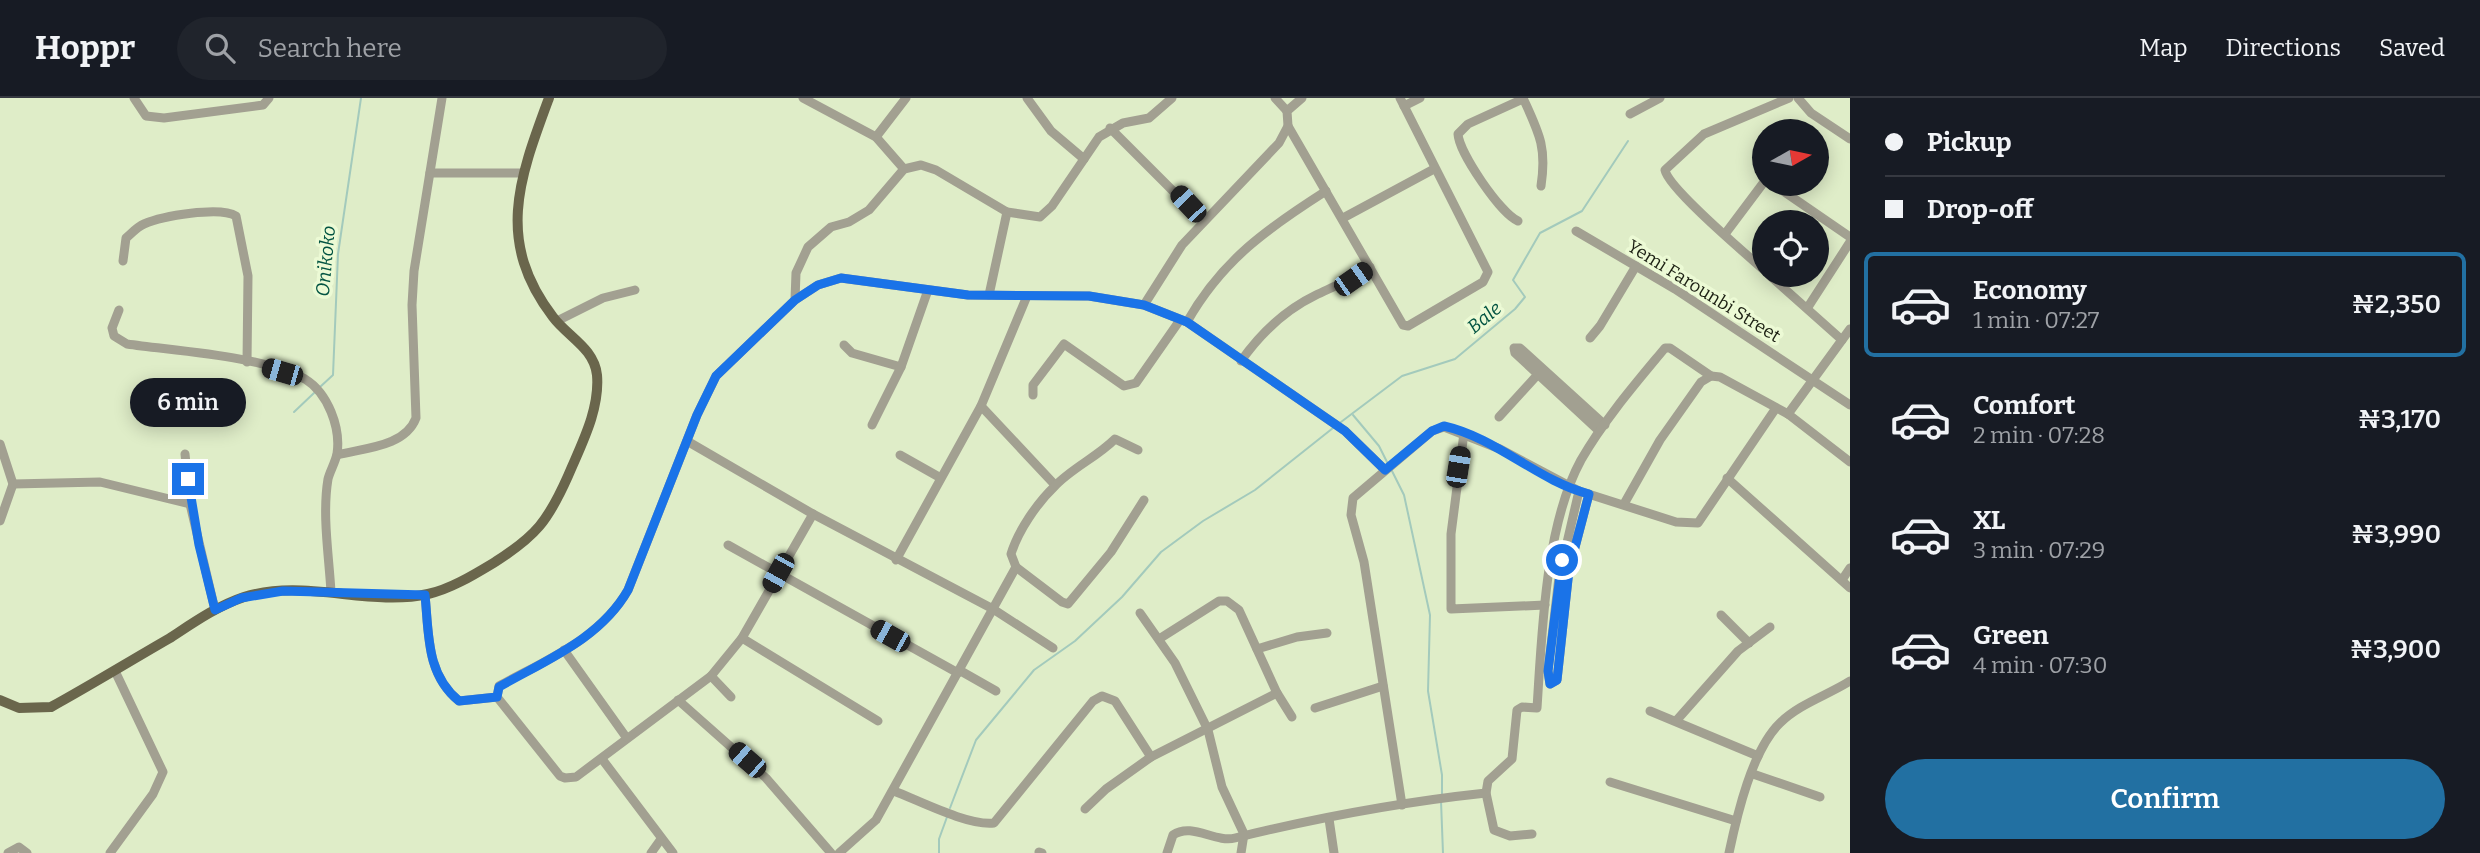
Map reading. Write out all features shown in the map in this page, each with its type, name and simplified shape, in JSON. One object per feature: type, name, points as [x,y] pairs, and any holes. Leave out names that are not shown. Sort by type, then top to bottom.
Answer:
[{"type":"main road","points":[[0,700],[19,708],[46,708],[115,671],[215,610],[261,593],[425,595],[479,571],[525,542],[541,527],[554,507],[589,425],[597,383],[597,372],[587,351],[557,321],[529,276],[521,252],[517,214],[522,173],[549,98]]},
{"type":"street","points":[[134,98],[146,116],[164,118],[263,105],[269,98]]},
{"type":"street","points":[[337,455],[392,442],[408,432],[416,418],[412,305],[419,222],[442,98]]},
{"type":"street","points":[[803,98],[876,137],[904,169]]},
{"type":"street","points":[[876,137],[906,98]]},
{"type":"street","points":[[1027,98],[1051,131],[1084,159]]},
{"type":"street","points":[[795,300],[796,273],[808,247],[831,227],[849,222],[869,210],[904,169],[921,165],[936,170],[1007,212],[1034,218],[1045,215],[1099,137],[1111,128],[1149,118],[1172,98]]},
{"type":"street","points":[[1144,305],[1168,265],[1203,221],[1265,160],[1283,138],[1288,126],[1287,111],[1275,98]]},
{"type":"street","points":[[1287,111],[1302,98]]},
{"type":"street","points":[[1288,126],[1403,325],[1408,326],[1487,278],[1487,266],[1434,169],[1402,102],[1420,98]]},
{"type":"street","points":[[1518,222],[1505,213],[1461,149],[1458,134],[1468,124],[1523,98],[1543,142],[1545,159],[1541,186]]},
{"type":"street","points":[[1630,114],[1660,98]]},
{"type":"street","points":[[1752,259],[1666,177],[1665,170],[1704,134],[1789,98]]},
{"type":"street","points":[[1798,98],[1811,113],[1850,139]]},
{"type":"street","points":[[1111,128],[1203,221]]},
{"type":"street","points":[[1343,218],[1434,169]]},
{"type":"street","points":[[430,173],[522,173]]},
{"type":"street","points":[[1033,395],[1033,385],[1064,344],[1124,386],[1136,383],[1217,278],[1249,244],[1266,229],[1326,191]]},
{"type":"street","points":[[1726,234],[1754,196]]},
{"type":"street","points":[[1790,196],[1850,239],[1808,307]]},
{"type":"street","points":[[123,261],[126,238],[147,223],[216,211],[229,211],[236,216],[248,276],[247,362]]},
{"type":"street","points":[[989,295],[1007,212]]},
{"type":"street","name":"Yemi Farounbi Street","points":[[1576,232],[1636,266],[1850,405]]},
{"type":"street","points":[[1590,338],[1636,266]]},
{"type":"street","points":[[1241,361],[1276,322],[1315,296],[1339,286],[1370,267]]},
{"type":"street","points":[[813,514],[742,638],[711,676],[572,779],[559,775],[497,697],[499,687],[592,633],[622,600],[716,376],[795,300],[818,285],[841,278],[928,290],[989,295],[1089,296],[1144,305],[1184,321],[1391,465]]},
{"type":"street","points":[[1784,287],[1842,340]]},
{"type":"street","points":[[557,321],[603,298],[635,290]]},
{"type":"street","points":[[873,425],[901,366],[928,290]]},
{"type":"street","points":[[896,560],[939,477],[981,406],[1027,296]]},
{"type":"street","points":[[119,310],[112,328],[114,336],[127,344],[247,362],[296,376],[313,386],[330,408],[337,455],[328,481],[331,592]]},
{"type":"street","points":[[1788,414],[1850,329]]},
{"type":"street","points":[[844,345],[852,353],[901,366]]},
{"type":"street","points":[[1532,834],[1510,836],[1494,830],[1486,793],[1489,779],[1512,759],[1517,710],[1522,707],[1537,708],[1551,559],[1569,487],[1602,428],[1665,348],[1670,348],[1711,376],[1720,377],[1788,414],[1850,462]]},
{"type":"street","points":[[1499,417],[1540,372],[1602,428]]},
{"type":"street","points":[[1624,505],[1660,440],[1701,382],[1711,376]]},
{"type":"street","points":[[981,406],[1055,485]]},
{"type":"street","points":[[1402,805],[1364,562],[1350,507],[1353,498],[1432,431],[1444,426],[1464,433],[1569,487],[1676,522],[1698,523],[1776,408]]},
{"type":"street","points":[[1464,433],[1451,534],[1451,609],[1455,611],[1545,605]]},
{"type":"street","points":[[1138,450],[1115,439],[1099,455],[1055,485],[1020,533],[1011,554],[1016,567],[1068,604],[1111,552],[1144,500]]},
{"type":"street","points":[[687,441],[896,560],[993,609],[1053,648]]},
{"type":"street","points":[[0,444],[13,484],[0,522]]},
{"type":"street","points":[[185,454],[190,503],[215,610]]},
{"type":"street","points":[[900,455],[939,477]]},
{"type":"street","points":[[1727,478],[1850,588]]},
{"type":"street","points":[[13,484],[100,482],[190,503]]},
{"type":"street","points":[[1584,492],[1569,570],[1557,680],[1550,684],[1548,671],[1559,577],[1584,492]]},
{"type":"street","points":[[727,545],[996,691]]},
{"type":"street","points":[[839,853],[869,828],[894,791],[1016,567]]},
{"type":"street","points":[[1842,580],[1850,568]]},
{"type":"street","points":[[425,595],[431,656],[444,685],[459,701],[497,697]]},
{"type":"street","points":[[1159,639],[1219,601],[1227,601],[1239,610],[1277,693],[1292,717]]},
{"type":"street","points":[[1140,613],[1159,639],[1208,730],[1222,787],[1244,834],[1241,853]]},
{"type":"street","points":[[1721,615],[1749,643]]},
{"type":"street","points":[[1676,720],[1702,688],[1749,643],[1770,627]]},
{"type":"street","points":[[1257,649],[1297,637],[1327,633]]},
{"type":"street","points":[[742,638],[878,722]]},
{"type":"street","points":[[564,650],[626,737]]},
{"type":"street","points":[[110,853],[153,794],[163,772],[115,671]]},
{"type":"street","points":[[711,676],[731,697]]},
{"type":"street","points":[[1729,853],[1736,821],[1758,756],[1784,720],[1850,681]]},
{"type":"street","points":[[1315,708],[1383,686]]},
{"type":"street","points":[[1085,809],[1106,789],[1151,757],[1277,693]]},
{"type":"street","points":[[894,791],[985,824],[998,821],[1093,701],[1102,696],[1115,701],[1151,757]]},
{"type":"street","points":[[678,700],[766,778],[831,853]]},
{"type":"street","points":[[1650,711],[1758,756]]},
{"type":"street","points":[[602,759],[673,853]]},
{"type":"street","points":[[1753,774],[1820,797]]},
{"type":"street","points":[[1610,782],[1736,821]]},
{"type":"street","points":[[1167,853],[1173,835],[1181,831],[1230,839],[1244,834],[1402,805],[1486,793]]},
{"type":"street","points":[[1329,819],[1334,853]]},
{"type":"street","points":[[651,853],[661,839]]},
{"type":"street","points":[[8,853],[19,847],[27,853]]},
{"type":"waterway","name":"Onikoko","points":[[320,387],[333,375],[338,254],[361,98]]},
{"type":"waterway","name":"Bale","points":[[1341,422],[1402,376],[1455,359],[1515,309],[1525,297],[1513,280],[1540,233],[1582,211],[1628,141]]},
{"type":"waterway","name":"Onikoko","points":[[294,412],[314,393]]},
{"type":"waterway","points":[[1353,415],[1379,446],[1388,464]]},
{"type":"waterway","points":[[950,808],[976,740],[1034,670],[1075,641],[1122,597],[1161,552],[1203,521],[1255,490],[1333,428]]},
{"type":"waterway","points":[[1391,469],[1404,495],[1430,615],[1428,691],[1442,775],[1442,795]]},
{"type":"waterway","points":[[1441,801],[1443,853]]},
{"type":"waterway","points":[[939,853],[939,839],[947,817]]},
{"type":"route","points":[[188,479],[190,503],[215,610],[241,598],[283,591],[425,595],[433,666],[444,685],[459,701],[497,697],[499,687],[592,633],[615,611],[628,590],[697,415],[716,376],[795,300],[818,285],[841,278],[968,295],[1089,296],[1144,305],[1187,322],[1345,431],[1361,443],[1385,470],[1432,431],[1444,426],[1500,449],[1569,487],[1589,494],[1569,570],[1557,680],[1553,685],[1548,683],[1548,671],[1562,560]]}]
